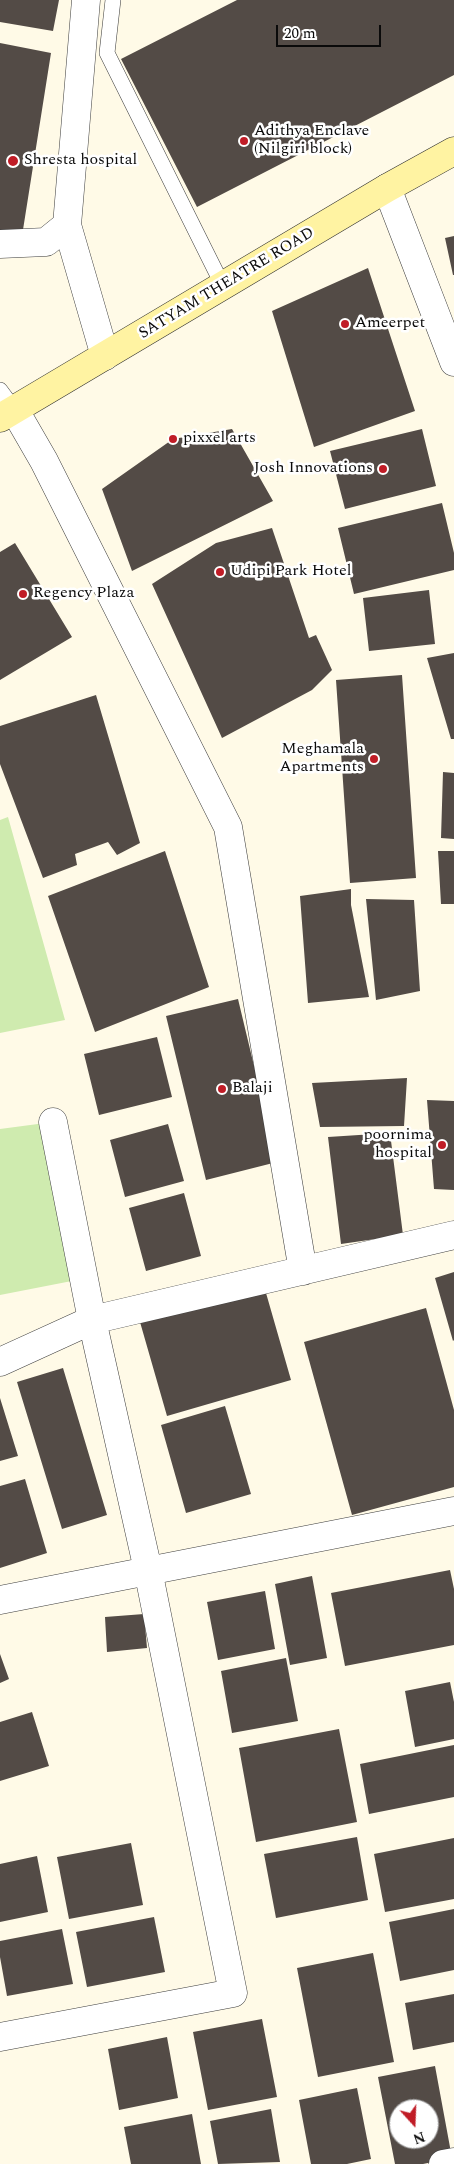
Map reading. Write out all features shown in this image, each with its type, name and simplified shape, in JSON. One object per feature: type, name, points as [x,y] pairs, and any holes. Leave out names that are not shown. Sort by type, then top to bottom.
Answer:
[{"type":"main road","name":"SATYAM THEATRE ROAD","points":[[5,406],[105,356],[387,188],[454,151]]},
{"type":"street","points":[[86,0],[67,225],[105,356]]},
{"type":"street","points":[[387,188],[446,320],[454,362]]},
{"type":"street","points":[[0,244],[46,242],[67,225]]},
{"type":"street","points":[[5,406],[44,461],[228,827],[303,1270]]},
{"type":"street","points":[[0,2037],[233,1993],[148,1570],[92,1320],[53,1122]]},
{"type":"street","points":[[0,1362],[92,1320],[454,1235]]},
{"type":"street","points":[[0,1600],[454,1511]]},
{"type":"street","points":[[443,2164],[454,2162]]},
{"type":"lane","points":[[113,0],[107,52],[223,286]]},
{"type":"green space","points":[[8,817],[65,1020],[0,1033],[0,820]]},
{"type":"green space","points":[[53,1122],[82,1279],[0,1295],[0,1129]]},
{"type":"building","points":[[0,0],[59,0],[53,31],[0,22]]},
{"type":"building","name":"Adithya Enclave (Nilgiri block)","points":[[237,0],[454,0],[454,75],[197,207],[121,59]]},
{"type":"building","points":[[0,43],[51,53],[22,236],[0,232]]},
{"type":"building","points":[[454,236],[454,275],[453,275],[445,238]]},
{"type":"building","points":[[368,268],[415,411],[314,447],[272,311]]},
{"type":"building","points":[[232,429],[273,501],[132,571],[102,489],[173,439]]},
{"type":"building","name":"Josh Innovations","points":[[422,429],[436,486],[345,509],[330,451]]},
{"type":"building","points":[[442,503],[454,553],[454,570],[354,594],[338,528]]},
{"type":"building","points":[[272,528],[309,638],[316,635],[332,670],[312,690],[222,738],[152,584],[216,543]]},
{"type":"building","name":"Regency Plaza","points":[[15,543],[72,637],[0,680],[0,552]]},
{"type":"building","points":[[429,590],[435,644],[369,651],[363,598]]},
{"type":"building","points":[[454,653],[454,739],[451,739],[427,658]]},
{"type":"building","name":"Meghamala Apartments","points":[[402,675],[416,878],[350,883],[336,680]]},
{"type":"building","points":[[96,695],[140,843],[117,855],[108,842],[75,854],[77,865],[43,878],[0,764],[0,726]]},
{"type":"building","points":[[443,772],[454,773],[454,839],[441,838]]},
{"type":"building","points":[[165,851],[209,987],[95,1032],[48,896]]},
{"type":"building","points":[[438,851],[454,851],[454,904],[441,904]]},
{"type":"building","points":[[351,889],[351,905],[369,997],[308,1003],[300,896]]},
{"type":"building","points":[[366,899],[414,900],[420,991],[376,1000]]},
{"type":"building","name":"Balaji","points":[[238,999],[277,1162],[206,1180],[166,1016]]},
{"type":"building","points":[[157,1037],[172,1097],[99,1115],[84,1054]]},
{"type":"building","points":[[407,1078],[404,1126],[320,1127],[312,1083]]},
{"type":"building","name":"poornima hospital","points":[[427,1100],[454,1101],[454,1190],[434,1189]]},
{"type":"building","points":[[168,1124],[184,1181],[125,1197],[110,1140]]},
{"type":"building","points":[[390,1133],[403,1235],[341,1244],[328,1137]]},
{"type":"building","points":[[184,1193],[201,1256],[146,1271],[129,1208]]},
{"type":"building","points":[[454,1272],[454,1340],[453,1341],[435,1278]]},
{"type":"building","points":[[264,1286],[291,1380],[167,1416],[140,1322]]},
{"type":"building","points":[[426,1308],[454,1410],[454,1487],[352,1515],[304,1342]]},
{"type":"building","points":[[63,1368],[107,1515],[62,1529],[17,1382]]},
{"type":"building","points":[[0,1398],[18,1456],[0,1461]]},
{"type":"building","points":[[225,1406],[251,1494],[186,1513],[161,1425]]},
{"type":"building","points":[[25,1479],[47,1553],[0,1568],[0,1486]]},
{"type":"building","points":[[450,1570],[454,1589],[454,1645],[345,1666],[331,1593]]},
{"type":"building","points":[[312,1576],[327,1658],[290,1665],[275,1584]]},
{"type":"building","points":[[265,1591],[275,1649],[218,1660],[207,1602]]},
{"type":"building","points":[[144,1614],[147,1648],[107,1652],[105,1617]]},
{"type":"building","points":[[0,1654],[9,1679],[0,1683]]},
{"type":"building","points":[[286,1658],[298,1721],[232,1733],[221,1671]]},
{"type":"building","points":[[450,1682],[454,1702],[454,1739],[415,1747],[405,1691]]},
{"type":"building","points":[[32,1712],[49,1766],[0,1781],[0,1722]]},
{"type":"building","points":[[339,1729],[357,1822],[256,1842],[239,1748]]},
{"type":"building","points":[[454,1745],[454,1797],[369,1814],[360,1764]]},
{"type":"building","points":[[357,1837],[368,1900],[276,1918],[264,1854]]},
{"type":"building","points":[[454,1838],[454,1899],[385,1912],[374,1854]]},
{"type":"building","points":[[131,1843],[143,1905],[69,1919],[57,1857]]},
{"type":"building","points":[[37,1856],[48,1912],[0,1922],[0,1864]]},
{"type":"building","points":[[454,1909],[454,1970],[400,1981],[389,1922]]},
{"type":"building","points":[[154,1917],[165,1972],[87,1987],[76,1932]]},
{"type":"building","points":[[62,1929],[73,1984],[7,1996],[0,1957],[0,1941]]},
{"type":"building","points":[[373,1953],[394,2062],[318,2077],[297,1968]]},
{"type":"building","points":[[454,1994],[454,2042],[413,2050],[405,2003]]},
{"type":"building","points":[[262,2019],[277,2097],[208,2110],[193,2032]]},
{"type":"building","points":[[167,2037],[178,2098],[119,2110],[108,2049]]},
{"type":"building","points":[[435,2066],[452,2158],[423,2164],[395,2164],[392,2149],[439,2149],[439,2099],[389,2099],[389,2133],[378,2077]]},
{"type":"building","points":[[357,2088],[371,2159],[347,2164],[311,2164],[299,2100]]},
{"type":"building","points":[[271,2109],[280,2162],[218,2164],[210,2121]]},
{"type":"building","points":[[192,2114],[201,2164],[131,2164],[124,2127]]},
{"type":"place","name":"Adithya Enclave (Nilgiri block)","points":[[244,141]]},
{"type":"place","name":"Shresta hospital","points":[[13,161]]},
{"type":"place","name":"Ameerpet","points":[[345,324]]},
{"type":"place","name":"pixxel arts","points":[[173,439]]},
{"type":"place","name":"Josh Innovations","points":[[383,469]]},
{"type":"place","name":"Udipi Park Hotel","points":[[220,572]]},
{"type":"place","name":"Regency Plaza","points":[[23,594]]},
{"type":"place","name":"Meghamala Apartments","points":[[374,759]]},
{"type":"place","name":"Balaji","points":[[222,1089]]},
{"type":"place","name":"poornima hospital","points":[[442,1145]]}]
